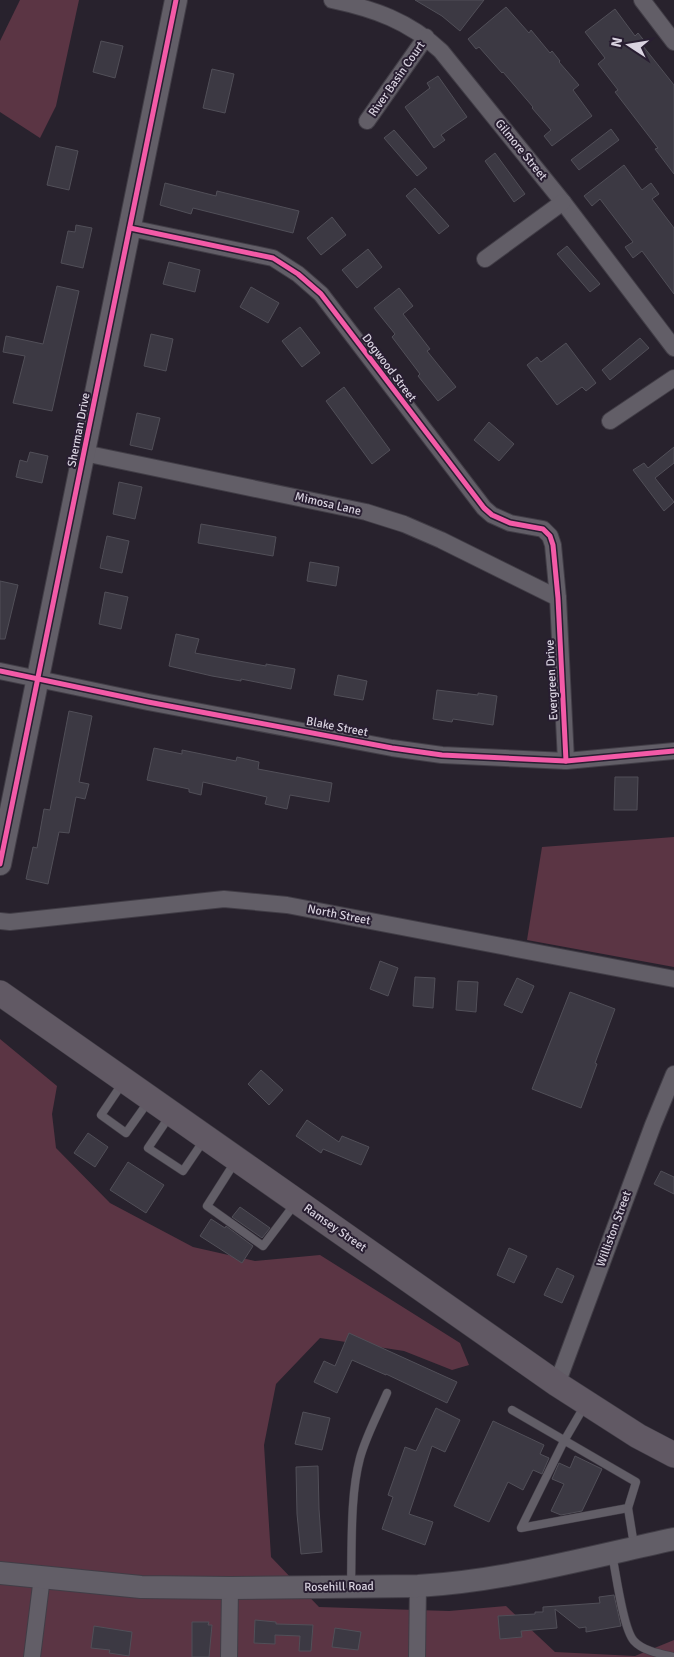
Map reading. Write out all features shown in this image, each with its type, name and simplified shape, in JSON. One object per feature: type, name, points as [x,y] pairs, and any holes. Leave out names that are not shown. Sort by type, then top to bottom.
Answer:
[{"type":"main road","name":"Ramsey Street","points":[[0,993],[557,1384],[638,1436],[674,1455]]},
{"type":"street","name":"Sherman Drive","points":[[0,864],[176,0]]},
{"type":"street","name":"Gilmore Street","points":[[332,0],[356,5],[393,18],[426,37],[441,51],[563,202],[674,348]]},
{"type":"street","points":[[642,0],[674,42]]},
{"type":"street","name":"River Basin Court","points":[[367,121],[426,37]]},
{"type":"street","points":[[485,259],[563,202]]},
{"type":"street","name":"Dogwood Street","points":[[130,228],[273,258],[298,274],[321,294],[484,508],[501,520],[543,529],[550,536],[553,546],[558,598]]},
{"type":"street","points":[[610,421],[674,378]]},
{"type":"street","name":"Mimosa Lane","points":[[84,453],[366,512],[404,524],[441,540],[558,598]]},
{"type":"street","name":"Evergreen Drive","points":[[558,598],[566,761]]},
{"type":"street","name":"Blake Street","points":[[0,671],[148,702],[392,748],[442,755],[566,761],[674,751]]},
{"type":"street","name":"North Street","points":[[0,921],[10,922],[224,899],[244,900],[287,905],[674,978]]},
{"type":"street","name":"Williston Street","points":[[557,1384],[653,1124],[674,1074]]},
{"type":"street","name":"Rosehill Road","points":[[0,1573],[141,1586],[230,1588],[447,1585],[674,1539]]},
{"type":"street","points":[[32,1657],[42,1577]]},
{"type":"street","points":[[417,1657],[418,1586]]},
{"type":"street","points":[[230,1588],[230,1657]]},
{"type":"lane","points":[[124,1080],[101,1116],[126,1133],[150,1098]]},
{"type":"lane","points":[[172,1113],[148,1148],[182,1171],[206,1137]]},
{"type":"lane","points":[[237,1159],[207,1206],[263,1246],[297,1201]]},
{"type":"lane","points":[[351,1587],[353,1516],[360,1457],[387,1393]]},
{"type":"lane","points":[[586,1403],[564,1441],[521,1528],[628,1508]]},
{"type":"lane","points":[[512,1410],[636,1482],[628,1508],[634,1548]]},
{"type":"lane","points":[[612,1552],[627,1630],[634,1642],[643,1648],[674,1657]]},
{"type":"shaded area","points":[[20,0],[79,0],[56,106],[40,138],[0,112],[0,41]]},
{"type":"shaded area","points":[[674,837],[674,967],[527,940],[542,847]]},
{"type":"shaded area","points":[[0,1039],[57,1086],[52,1114],[56,1148],[110,1203],[193,1247],[255,1261],[320,1255],[460,1343],[469,1365],[452,1370],[404,1351],[320,1338],[276,1384],[264,1445],[271,1557],[319,1607],[449,1611],[506,1606],[555,1652],[635,1656],[674,1640],[674,1657],[0,1657]]},
{"type":"building","points":[[415,0],[484,0],[460,31],[442,16]]},
{"type":"building","points":[[506,7],[529,33],[531,30],[550,53],[552,51],[579,85],[573,90],[592,116],[552,146],[544,136],[551,130],[533,107],[503,72],[479,47],[476,49],[468,39]]},
{"type":"building","points":[[615,9],[635,36],[638,33],[646,43],[643,46],[674,85],[674,174],[655,149],[658,148],[615,92],[618,90],[598,64],[605,58],[585,32]]},
{"type":"building","points":[[101,41],[123,46],[115,78],[93,72]]},
{"type":"building","points":[[212,69],[234,74],[225,113],[203,108]]},
{"type":"building","points":[[438,76],[467,117],[441,135],[445,140],[434,148],[405,107],[430,88],[427,83]]},
{"type":"building","points":[[611,129],[619,140],[579,170],[571,160]]},
{"type":"building","points":[[394,130],[427,168],[417,176],[384,138]]},
{"type":"building","points":[[56,146],[78,151],[69,190],[47,185]]},
{"type":"building","points":[[495,153],[525,194],[514,202],[485,161]]},
{"type":"building","points":[[624,165],[642,190],[651,183],[659,194],[652,199],[674,228],[674,294],[642,251],[633,258],[625,247],[633,242],[600,199],[592,206],[584,196]]},
{"type":"building","points":[[165,183],[216,196],[217,191],[299,211],[293,233],[193,208],[191,214],[160,205]]},
{"type":"building","points":[[415,188],[449,226],[439,234],[406,196]]},
{"type":"building","points":[[332,217],[346,235],[321,255],[307,238]]},
{"type":"building","points":[[76,225],[92,228],[83,268],[61,263],[68,231],[75,232]]},
{"type":"building","points":[[567,246],[600,284],[590,292],[557,254]]},
{"type":"building","points":[[368,249],[382,267],[357,288],[342,270]]},
{"type":"building","points":[[169,262],[200,270],[195,292],[163,284]]},
{"type":"building","points":[[57,286],[79,291],[52,411],[13,403],[25,356],[3,352],[6,336],[43,344]]},
{"type":"building","points":[[251,287],[279,303],[268,323],[240,307]]},
{"type":"building","points":[[399,288],[413,306],[403,314],[430,349],[427,351],[456,387],[438,401],[418,376],[420,374],[392,337],[395,334],[374,308]]},
{"type":"building","points":[[300,327],[320,353],[302,367],[282,341]]},
{"type":"building","points":[[151,334],[173,339],[166,371],[144,366]]},
{"type":"building","points":[[640,338],[649,348],[610,380],[602,370]]},
{"type":"building","points":[[566,343],[596,383],[586,391],[582,387],[557,405],[527,365],[537,357],[541,362]]},
{"type":"building","points":[[344,387],[390,450],[372,464],[326,401]]},
{"type":"building","points":[[137,413],[160,418],[152,450],[130,445]]},
{"type":"building","points":[[489,422],[514,444],[499,461],[474,440]]},
{"type":"building","points":[[674,447],[674,463],[655,478],[674,502],[664,511],[633,470],[644,463],[648,468]]},
{"type":"building","points":[[30,452],[48,456],[42,483],[16,477],[20,460],[27,462]]},
{"type":"building","points":[[119,482],[142,487],[135,519],[113,514]]},
{"type":"building","points":[[201,524],[276,537],[273,556],[198,543]]},
{"type":"building","points":[[107,536],[129,541],[122,573],[100,568]]},
{"type":"building","points":[[310,562],[339,567],[336,586],[307,581]]},
{"type":"building","points":[[0,581],[18,585],[5,639],[0,639]]},
{"type":"building","points":[[105,592],[128,597],[121,629],[99,624]]},
{"type":"building","points":[[176,634],[199,639],[195,653],[266,666],[266,664],[295,669],[291,689],[241,679],[241,681],[212,676],[169,666]]},
{"type":"building","points":[[338,675],[367,681],[363,700],[334,695]]},
{"type":"building","points":[[437,690],[497,696],[493,725],[453,719],[452,722],[433,719]]},
{"type":"building","points":[[69,711],[92,716],[79,782],[89,784],[85,799],[76,797],[69,833],[59,832],[48,884],[26,879],[33,847],[37,848],[44,809],[50,810]]},
{"type":"building","points":[[154,748],[182,754],[182,750],[236,761],[237,757],[259,762],[258,769],[332,783],[329,802],[290,795],[287,809],[265,804],[267,797],[203,782],[201,795],[189,792],[189,789],[147,780]]},
{"type":"building","points":[[615,777],[638,777],[637,810],[614,810]]},
{"type":"building","points":[[380,961],[398,968],[388,996],[370,989]]},
{"type":"building","points":[[415,977],[435,978],[433,1008],[413,1006]]},
{"type":"building","points":[[517,978],[534,986],[522,1013],[504,1005]]},
{"type":"building","points":[[458,981],[478,982],[476,1012],[456,1010]]},
{"type":"building","points":[[570,992],[615,1009],[581,1108],[532,1089]]},
{"type":"building","points":[[261,1070],[283,1090],[269,1105],[248,1084]]},
{"type":"building","points":[[307,1120],[339,1142],[342,1136],[369,1147],[361,1165],[323,1149],[321,1153],[296,1136]]},
{"type":"building","points":[[88,1133],[108,1147],[95,1167],[74,1153]]},
{"type":"building","points":[[128,1162],[164,1185],[146,1213],[110,1190]]},
{"type":"building","points":[[661,1171],[674,1177],[674,1194],[654,1184]]},
{"type":"building","points":[[240,1207],[270,1228],[262,1238],[232,1217]]},
{"type":"building","points":[[211,1219],[225,1228],[226,1226],[253,1246],[242,1263],[200,1236]]},
{"type":"building","points":[[509,1248],[527,1256],[514,1283],[497,1275]]},
{"type":"building","points":[[557,1268],[574,1276],[562,1303],[544,1295]]},
{"type":"building","points":[[349,1333],[457,1382],[447,1403],[352,1360],[337,1393],[314,1382],[324,1361],[335,1366]]},
{"type":"building","points":[[436,1408],[460,1420],[445,1452],[432,1446],[409,1514],[433,1522],[425,1545],[382,1529],[393,1497],[388,1495],[405,1447],[416,1451]]},
{"type":"building","points":[[303,1412],[330,1418],[322,1450],[295,1444]]},
{"type":"building","points":[[493,1421],[544,1445],[540,1454],[549,1458],[542,1474],[533,1470],[523,1490],[508,1482],[489,1522],[454,1506]]},
{"type":"building","points":[[575,1456],[602,1469],[582,1511],[561,1515],[551,1511],[564,1484],[552,1479],[559,1463],[570,1468]]},
{"type":"building","points":[[318,1466],[322,1552],[301,1554],[297,1514],[296,1467]]},
{"type":"building","points":[[614,1595],[621,1626],[586,1632],[586,1627],[579,1628],[555,1609],[557,1628],[521,1631],[522,1637],[500,1639],[498,1616],[535,1614],[535,1612],[543,1612],[543,1607],[600,1603],[599,1597]]},
{"type":"building","points":[[255,1620],[276,1622],[276,1624],[313,1625],[311,1651],[299,1651],[300,1636],[275,1635],[275,1644],[254,1643]]},
{"type":"building","points":[[192,1622],[209,1622],[208,1625],[212,1625],[209,1657],[192,1657]]},
{"type":"building","points":[[94,1626],[132,1632],[129,1656],[109,1653],[110,1650],[91,1648]]},
{"type":"building","points":[[335,1628],[361,1632],[358,1650],[332,1647]]},
{"type":"cycle path","points":[[0,864],[176,0]]},
{"type":"cycle path","points":[[130,228],[273,258],[298,274],[321,294],[484,508],[492,515],[510,523],[543,529],[550,536],[553,545],[558,598],[566,761]]},
{"type":"cycle path","points":[[0,671],[148,702],[392,748],[442,755],[566,761],[674,751]]}]
